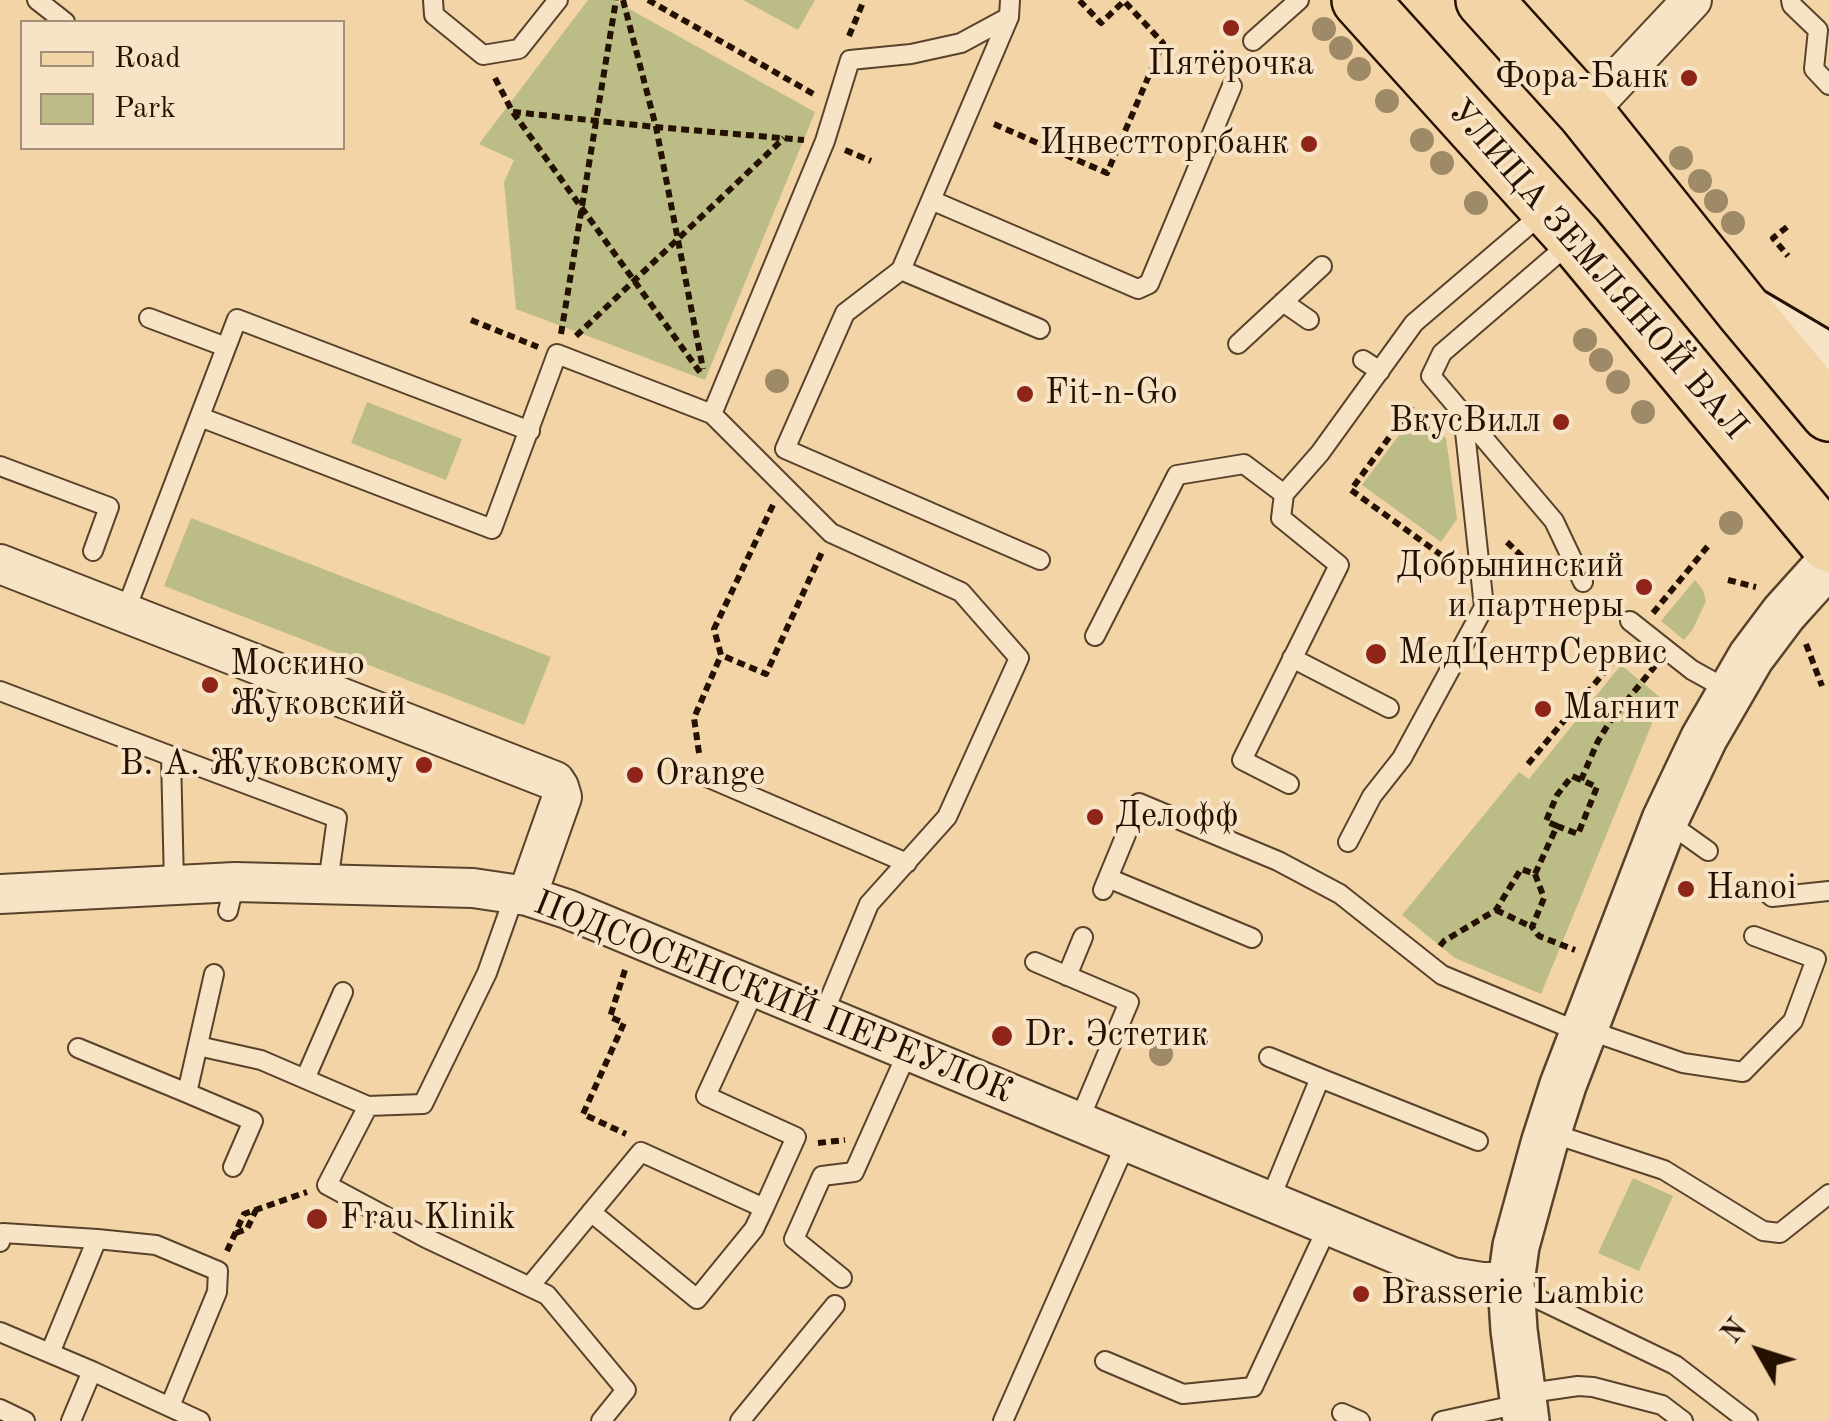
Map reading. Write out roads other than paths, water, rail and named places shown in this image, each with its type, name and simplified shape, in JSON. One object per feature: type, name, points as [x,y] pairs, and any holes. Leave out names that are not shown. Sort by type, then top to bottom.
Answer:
[{"type":"main road","name":"УЛИЦА ЗЕМЛЯНОЙ ВАЛ","points":[[1360,0],[1562,223],[1829,544]]},
{"type":"main road","points":[[1484,0],[1586,113],[1829,413]]},
{"type":"main road","points":[[1744,311],[1829,360]]},
{"type":"street","points":[[1586,113],[1692,0]]},
{"type":"street","points":[[1524,1406],[1514,1330],[1512,1284],[1516,1246],[1548,1132],[1584,1031],[1665,820],[1704,738],[1750,657],[1829,563]]},
{"type":"street","points":[[0,564],[554,781],[562,797],[521,895]]},
{"type":"street","name":"ПОДСОСЕНСКИЙ ПЕРЕУЛОК","points":[[0,894],[174,884],[232,897],[328,883],[474,888],[521,895],[567,909],[1452,1277],[1512,1284]]},
{"type":"lane","points":[[36,0],[62,20]]},
{"type":"lane","points":[[433,0],[434,16],[482,55],[519,49],[558,0]]},
{"type":"lane","points":[[1252,42],[1298,0]]},
{"type":"lane","points":[[1790,0],[1818,30],[1814,69],[1829,86]]},
{"type":"lane","points":[[712,414],[825,141],[850,60],[911,54],[961,43],[1010,8]]},
{"type":"lane","points":[[1010,8],[901,270],[845,313],[786,448],[1040,560]]},
{"type":"lane","points":[[931,200],[1138,288],[1149,284],[1232,86]]},
{"type":"lane","points":[[1290,784],[1242,760],[1339,565],[1281,518],[1284,494],[1320,453],[1414,324],[1562,223]]},
{"type":"lane","points":[[1562,223],[1442,352],[1431,376],[1554,521],[1583,582]]},
{"type":"lane","points":[[1238,344],[1322,266]]},
{"type":"lane","points":[[901,270],[1040,328]]},
{"type":"lane","points":[[1283,302],[1309,320]]},
{"type":"lane","points":[[149,318],[226,347]]},
{"type":"lane","points":[[125,612],[237,319],[530,432]]},
{"type":"lane","points":[[200,417],[492,530],[557,354],[712,414],[831,532],[961,592],[1019,658],[947,816],[869,904],[823,1015]]},
{"type":"lane","points":[[1363,360],[1380,372]]},
{"type":"lane","points":[[1348,842],[1372,796],[1402,758],[1484,607],[1462,413]]},
{"type":"lane","points":[[1095,636],[1177,475],[1244,464],[1284,494]]},
{"type":"lane","points":[[0,466],[109,507],[93,551]]},
{"type":"lane","points":[[1635,625],[1692,670],[1730,691]]},
{"type":"lane","points":[[1292,658],[1390,708]]},
{"type":"lane","points":[[0,691],[337,818],[328,883]]},
{"type":"lane","points":[[171,756],[174,884]]},
{"type":"lane","points":[[702,776],[907,862]]},
{"type":"lane","points":[[1252,938],[1105,884],[1139,803],[1278,861],[1340,894],[1442,976],[1584,1031],[1682,1063],[1743,1072],[1792,1020],[1816,960],[1754,936]]},
{"type":"lane","points":[[1665,820],[1708,851]]},
{"type":"lane","points":[[1765,891],[1772,897],[1829,890]]},
{"type":"lane","points":[[198,1046],[261,1060],[368,1106],[423,1104],[521,895]]},
{"type":"lane","points":[[1067,976],[1083,936]]},
{"type":"lane","points":[[1035,962],[1129,1002],[1078,1122]]},
{"type":"lane","points":[[187,1093],[214,974]]},
{"type":"lane","points":[[591,1212],[697,1299],[754,1229],[796,1138],[706,1096],[756,987]]},
{"type":"lane","points":[[306,1079],[343,992]]},
{"type":"lane","points":[[78,1048],[253,1121],[234,1167]]},
{"type":"lane","points":[[842,1278],[794,1239],[822,1176],[854,1172],[908,1051]]},
{"type":"lane","points":[[1270,1058],[1478,1141]]},
{"type":"lane","points":[[1269,1202],[1320,1078]]},
{"type":"lane","points":[[368,1106],[327,1186],[548,1295],[626,1390],[600,1421]]},
{"type":"lane","points":[[1548,1132],[1664,1170],[1762,1231],[1780,1233],[1829,1194]]},
{"type":"lane","points":[[1003,1421],[1126,1143]]},
{"type":"lane","points":[[530,1286],[641,1152],[764,1208]]},
{"type":"lane","points":[[1105,1361],[1182,1394],[1253,1388],[1328,1226]]},
{"type":"lane","points":[[0,1242],[2,1234],[156,1245],[218,1270],[218,1292],[170,1406]]},
{"type":"lane","points":[[50,1353],[97,1239]]},
{"type":"lane","points":[[1512,1284],[1674,1364],[1748,1421]]},
{"type":"lane","points":[[740,1421],[835,1305]]},
{"type":"lane","points":[[0,1332],[200,1421]]},
{"type":"lane","points":[[71,1421],[92,1371]]},
{"type":"lane","points":[[1442,1421],[1524,1406],[1578,1386],[1662,1405],[1682,1421]]},
{"type":"lane","points":[[0,1409],[25,1421]]},
{"type":"lane","points":[[1342,1413],[1360,1421]]},
{"type":"place","name":"Пятёрочка","points":[[1231,28]]},
{"type":"place","name":"Фора-Банк","points":[[1689,78]]},
{"type":"place","name":"Инвестторгбанк","points":[[1309,144]]},
{"type":"place","name":"Fit-n-Go","points":[[1025,394]]},
{"type":"place","name":"ВкусВилл","points":[[1561,422]]},
{"type":"place","name":"Добрынинский и партнеры","points":[[1644,587]]},
{"type":"place","name":"МедЦентрСервис","points":[[1376,654]]},
{"type":"place","name":"Москино Жуковский","points":[[210,685]]},
{"type":"place","name":"Магнит","points":[[1543,709]]},
{"type":"place","name":"В. А. Жуковскому","points":[[424,765]]},
{"type":"place","name":"Orange","points":[[635,775]]},
{"type":"place","name":"Делофф","points":[[1095,817]]},
{"type":"place","name":"Hanoi","points":[[1686,889]]},
{"type":"place","name":"Dr. Эстетик","points":[[1002,1036]]},
{"type":"place","name":"Frau Klinik","points":[[317,1219]]},
{"type":"place","name":"Brasserie Lambic","points":[[1361,1294]]}]
